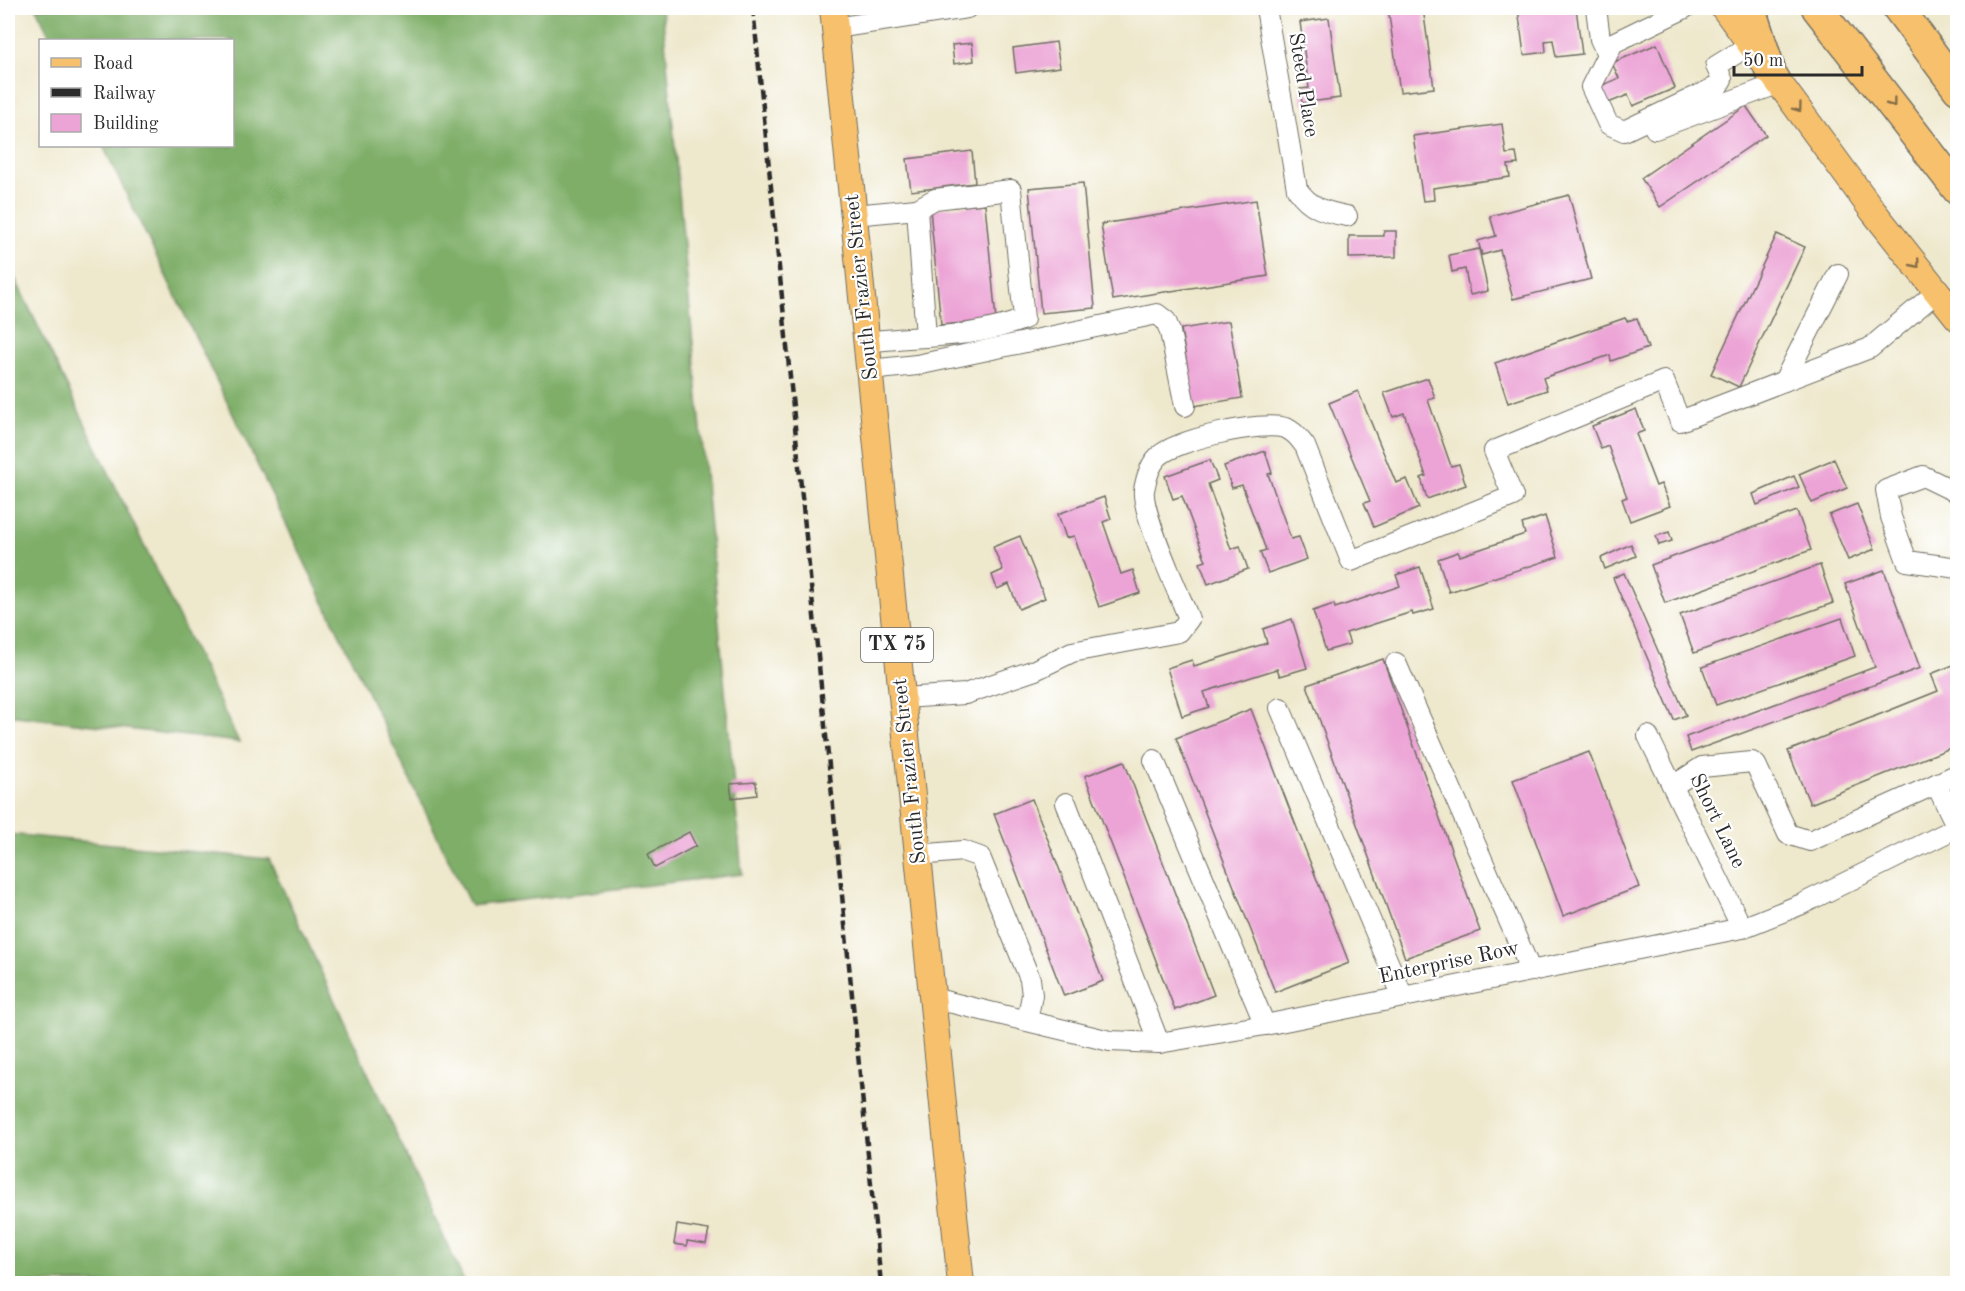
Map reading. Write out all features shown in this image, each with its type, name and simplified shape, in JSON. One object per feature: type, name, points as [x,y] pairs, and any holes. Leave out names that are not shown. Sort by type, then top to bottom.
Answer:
[{"type":"highway","points":[[1750,8],[1775,76]]},
{"type":"highway","points":[[1817,8],[1958,190]]},
{"type":"highway","points":[[1898,8],[1958,89]]},
{"type":"main road","points":[[1724,8],[1874,211],[1958,318]]},
{"type":"main road","name":"South Frazier Street","points":[[834,18],[961,1284]]},
{"type":"street","points":[[834,18],[967,8]]},
{"type":"street","name":"Steed Place","points":[[1266,8],[1297,189],[1306,202],[1326,212],[1347,216]]},
{"type":"street","points":[[1596,8],[1600,39],[1606,52]]},
{"type":"street","points":[[1685,8],[1613,44],[1606,52],[1591,87],[1608,124],[1624,131],[1718,86],[1722,79],[1716,66],[1750,45]]},
{"type":"street","points":[[1655,129],[1775,76]]},
{"type":"street","points":[[854,215],[917,209],[935,199],[1011,189],[1024,319],[998,329],[939,338],[867,342]]},
{"type":"street","points":[[917,209],[926,337]]},
{"type":"street","points":[[1784,381],[1838,274]]},
{"type":"street","points":[[903,698],[965,694],[1035,670],[1072,652],[1179,632],[1190,619],[1143,501],[1149,472],[1157,457],[1174,444],[1247,428],[1275,425],[1287,428],[1297,435],[1305,446],[1352,561],[1513,496],[1494,452],[1504,447],[1664,381],[1680,421],[1870,348],[1938,291]]},
{"type":"street","points":[[870,370],[928,363],[1157,314],[1166,321],[1170,332],[1185,406]]},
{"type":"street","points":[[1958,493],[1923,476],[1887,490],[1891,517],[1907,561],[1958,568]]},
{"type":"street","points":[[1396,663],[1531,971]]},
{"type":"street","points":[[1280,708],[1403,997]]},
{"type":"street","name":"Short Lane","points":[[1648,736],[1742,928]]},
{"type":"street","points":[[1154,760],[1265,1025]]},
{"type":"street","points":[[1673,786],[1702,767],[1752,762],[1756,765],[1788,834],[1810,841],[1958,774]]},
{"type":"street","points":[[1936,784],[1957,827]]},
{"type":"street","points":[[1066,803],[1159,1043]]},
{"type":"street","name":"Enterprise Row","points":[[933,998],[1110,1041],[1159,1043],[1265,1025],[1742,928],[1802,904],[1957,827]]},
{"type":"street","points":[[918,855],[963,851],[980,857],[1030,979],[1032,995],[1027,1021]]},
{"type":"green space","points":[[36,8],[662,8],[742,874],[471,906],[103,147],[234,147],[234,39],[52,39]]},
{"type":"green space","points":[[8,264],[239,742],[8,715]]},
{"type":"green space","points":[[8,834],[269,859],[465,1283],[8,1283]]},
{"type":"building","points":[[1388,8],[1423,8],[1434,88],[1400,92]]},
{"type":"building","points":[[1518,8],[1576,8],[1582,54],[1556,57],[1553,40],[1545,41],[1546,52],[1524,55]]},
{"type":"building","points":[[1329,18],[1340,98],[1302,103],[1300,89],[1309,88],[1300,22]]},
{"type":"building","points":[[1056,42],[1060,67],[1016,73],[1013,48]]},
{"type":"building","points":[[972,43],[974,61],[954,64],[952,45]]},
{"type":"building","points":[[1657,44],[1675,88],[1633,106],[1628,95],[1601,106],[1594,89],[1619,78],[1612,63]]},
{"type":"building","points":[[1746,106],[1766,135],[1660,207],[1641,178]]},
{"type":"building","points":[[1502,124],[1506,154],[1516,153],[1518,164],[1508,165],[1510,177],[1433,188],[1434,200],[1423,201],[1413,136]]},
{"type":"building","points":[[972,151],[975,183],[911,191],[907,159]]},
{"type":"building","points":[[1083,183],[1095,308],[1041,313],[1029,188]]},
{"type":"building","points":[[1569,195],[1591,279],[1513,299],[1500,250],[1482,255],[1478,241],[1496,236],[1490,216]]},
{"type":"building","points":[[1256,200],[1268,276],[1113,300],[1101,224]]},
{"type":"building","points":[[985,204],[996,320],[941,325],[930,209]]},
{"type":"building","points":[[1384,231],[1396,231],[1396,257],[1349,258],[1349,236],[1384,236]]},
{"type":"building","points":[[1777,234],[1805,247],[1739,387],[1711,374]]},
{"type":"building","points":[[1479,249],[1488,291],[1470,295],[1465,269],[1452,272],[1449,255]]},
{"type":"building","points":[[1625,318],[1627,321],[1637,318],[1648,348],[1611,361],[1610,355],[1543,378],[1547,390],[1508,403],[1495,363]]},
{"type":"building","points":[[1229,321],[1242,398],[1194,406],[1181,329]]},
{"type":"building","points":[[1428,378],[1435,398],[1428,400],[1451,466],[1459,464],[1466,485],[1427,499],[1421,478],[1426,476],[1404,413],[1393,417],[1384,393]]},
{"type":"building","points":[[1358,391],[1396,483],[1407,479],[1419,508],[1374,527],[1364,503],[1370,501],[1329,403]]},
{"type":"building","points":[[1636,409],[1644,431],[1636,434],[1656,486],[1661,484],[1670,506],[1630,521],[1622,499],[1627,497],[1608,446],[1601,449],[1592,426]]},
{"type":"building","points":[[1265,451],[1272,473],[1268,474],[1291,539],[1299,537],[1307,559],[1268,573],[1260,552],[1266,550],[1242,485],[1232,488],[1224,466]]},
{"type":"building","points":[[1834,459],[1847,488],[1812,503],[1799,474]]},
{"type":"building","points":[[1210,460],[1218,480],[1208,484],[1231,549],[1240,546],[1248,569],[1208,584],[1200,563],[1206,561],[1182,496],[1173,499],[1165,476]]},
{"type":"building","points":[[1794,476],[1799,487],[1757,505],[1753,494]]},
{"type":"building","points":[[1104,497],[1111,519],[1103,522],[1121,574],[1133,570],[1140,593],[1099,607],[1074,536],[1066,538],[1058,514]]},
{"type":"building","points":[[1857,504],[1875,549],[1848,560],[1829,515]]},
{"type":"building","points":[[1797,511],[1811,550],[1665,603],[1651,565]]},
{"type":"building","points":[[1545,516],[1558,557],[1449,592],[1438,559],[1458,552],[1460,556],[1525,534],[1522,524]]},
{"type":"building","points":[[1669,532],[1672,541],[1659,545],[1656,536]]},
{"type":"building","points":[[1020,536],[1045,598],[1019,609],[1009,584],[997,589],[992,575],[1003,570],[993,547]]},
{"type":"building","points":[[1631,544],[1636,556],[1605,569],[1601,558]]},
{"type":"building","points":[[1820,565],[1833,603],[1694,653],[1680,615]]},
{"type":"building","points":[[1420,567],[1434,609],[1413,615],[1412,612],[1346,633],[1350,644],[1326,651],[1313,611],[1334,604],[1335,608],[1400,586],[1396,575]]},
{"type":"building","points":[[1884,570],[1920,668],[1691,752],[1686,737],[1875,667],[1845,584]]},
{"type":"building","points":[[1624,573],[1686,715],[1674,720],[1613,578]]},
{"type":"building","points":[[1842,618],[1855,656],[1716,705],[1702,667]]},
{"type":"building","points":[[1292,619],[1307,668],[1280,676],[1277,669],[1204,692],[1209,707],[1182,716],[1167,668],[1192,660],[1194,666],[1267,643],[1263,629]]},
{"type":"building","points":[[1383,659],[1480,931],[1405,958],[1307,685]]},
{"type":"building","points":[[1958,663],[1958,745],[1810,804],[1788,751],[1938,691],[1931,674]]},
{"type":"building","points":[[1251,709],[1349,963],[1275,992],[1176,738]]},
{"type":"building","points":[[1589,752],[1639,887],[1563,916],[1513,780]]},
{"type":"building","points":[[1124,761],[1214,995],[1175,1010],[1085,776]]},
{"type":"building","points":[[756,782],[757,795],[732,798],[730,784]]},
{"type":"building","points":[[1032,799],[1103,981],[1064,996],[994,814]]},
{"type":"building","points":[[689,832],[696,846],[655,868],[648,854]]},
{"type":"building","points":[[677,1225],[709,1230],[706,1244],[687,1241],[687,1246],[674,1244]]},
{"type":"railway","points":[[753,8],[881,1284]]}]
